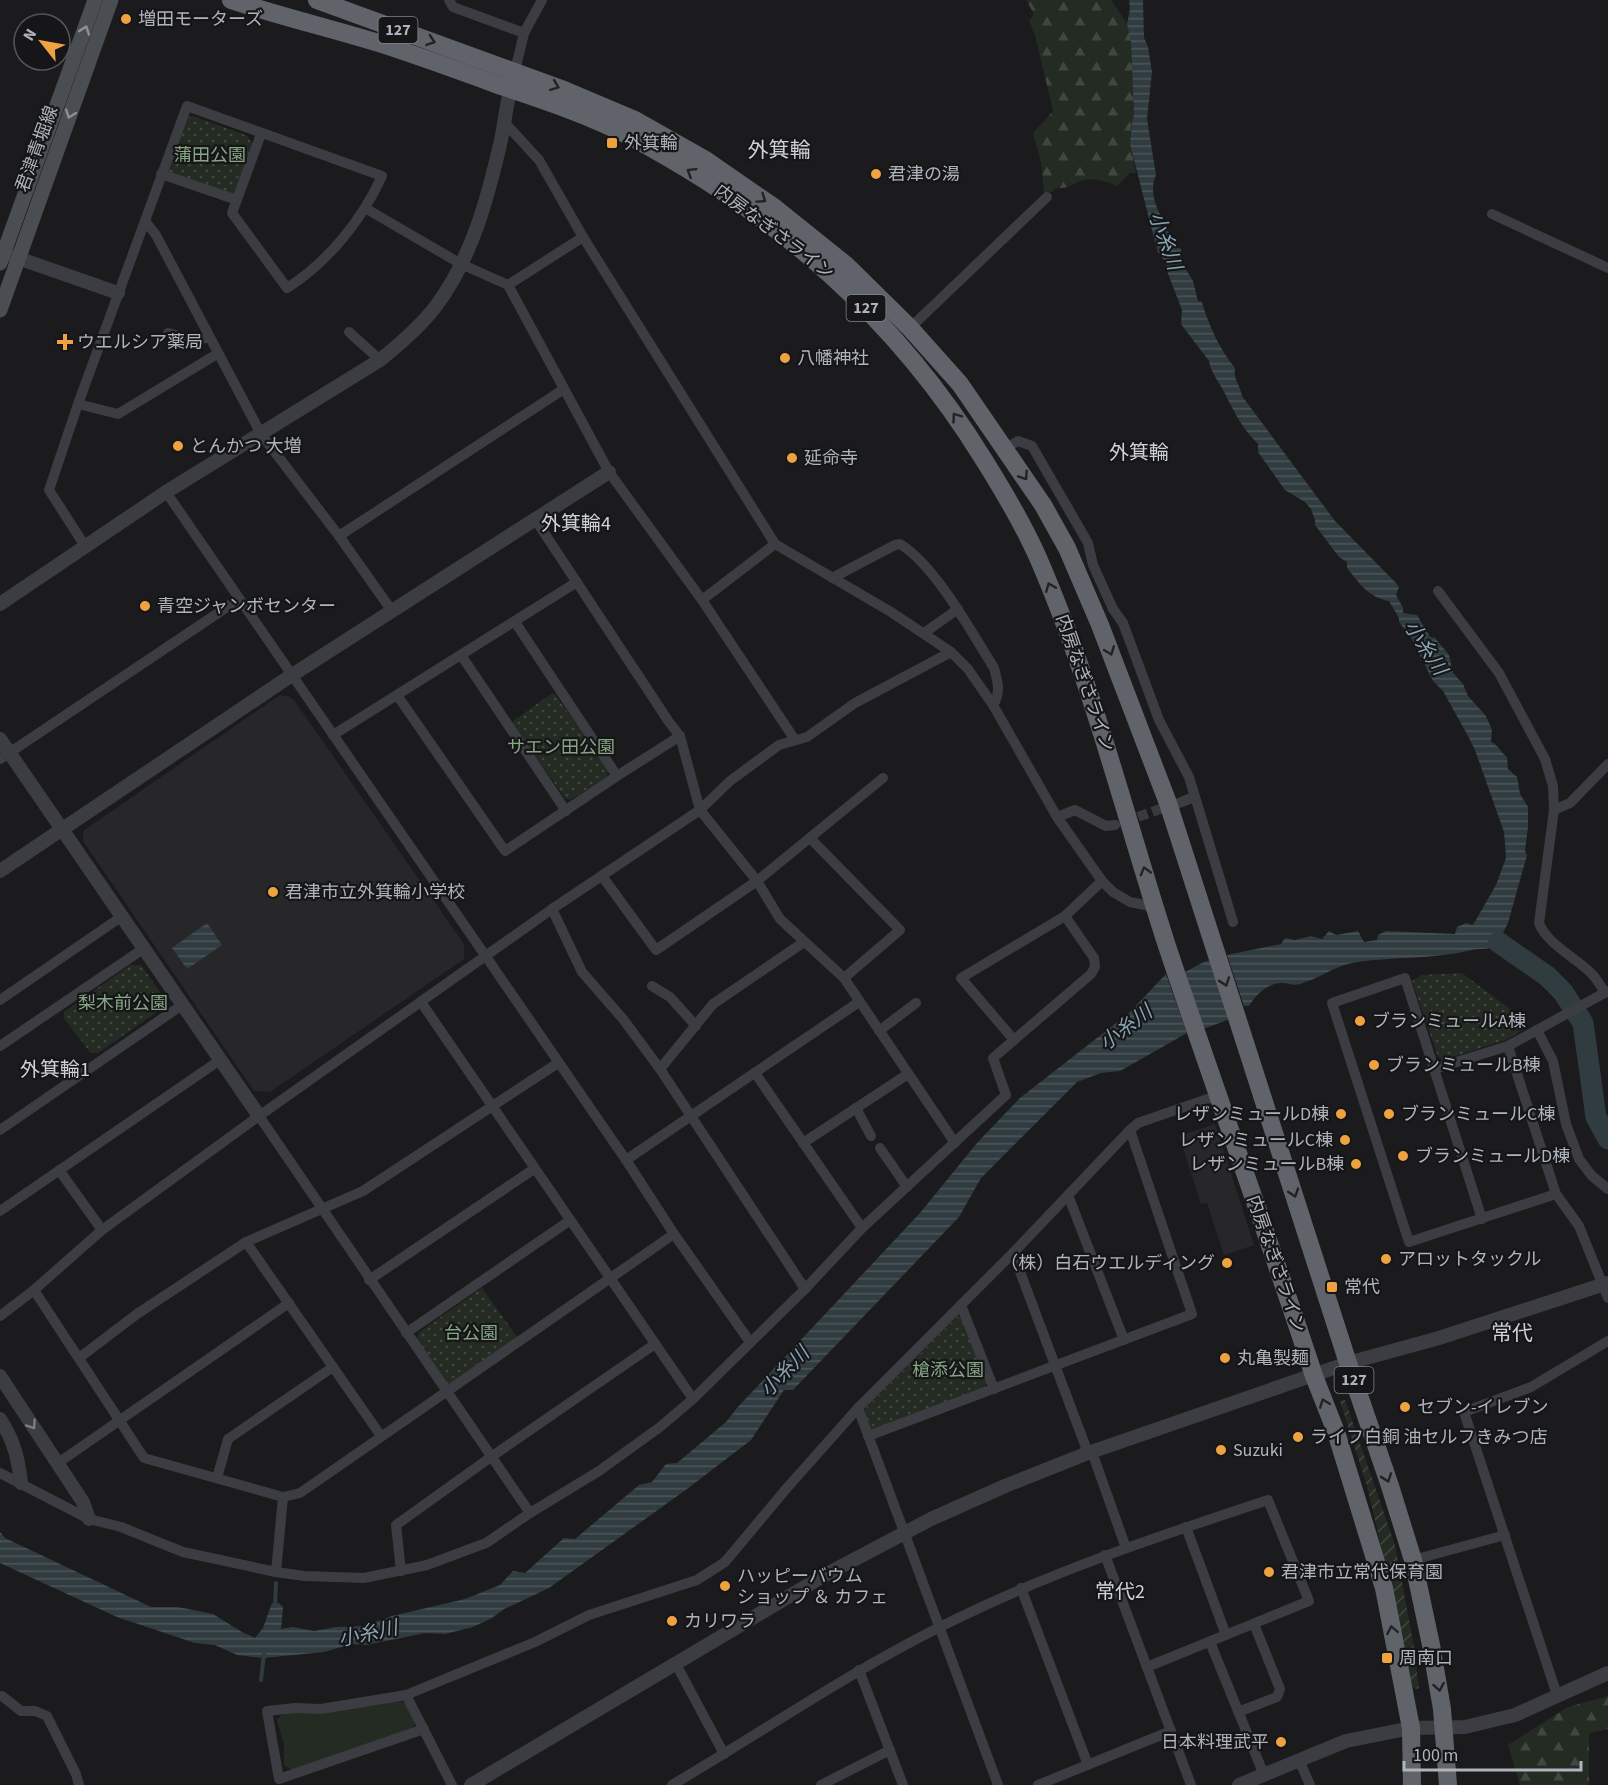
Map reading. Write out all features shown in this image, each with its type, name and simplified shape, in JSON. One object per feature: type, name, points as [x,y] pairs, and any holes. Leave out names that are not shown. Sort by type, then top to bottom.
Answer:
[{"type":"highway","name":"内房なぎさライン","points":[[231,0],[382,44],[566,108],[630,137],[688,170],[750,210],[838,280],[898,342],[963,426],[1037,556],[1096,709],[1168,948],[1314,1376],[1336,1432],[1384,1588],[1411,1728],[1412,1785]]},
{"type":"highway","name":"内房なぎさライン","points":[[317,0],[515,71],[635,120],[704,159],[775,208],[846,265],[910,328],[960,384],[1043,505],[1067,548],[1100,625],[1168,803],[1206,927],[1244,1037],[1413,1560],[1431,1645],[1444,1728],[1448,1785]]},
{"type":"main road","name":"君津青堀線","points":[[1,256],[95,0]]},
{"type":"main road","name":"君津青堀線","points":[[0,310],[111,0]]},
{"type":"street","points":[[449,0],[453,7],[524,33]]},
{"type":"street","points":[[0,604],[166,492],[380,360],[409,337],[436,305],[461,264],[480,218],[505,123],[510,89],[524,33],[542,0]]},
{"type":"street","points":[[85,546],[49,490],[187,106],[382,176],[365,208],[338,243],[315,267],[287,288],[232,213],[261,134]]},
{"type":"street","points":[[505,123],[539,160],[583,237],[775,544],[924,633],[951,652],[968,669],[993,705],[1058,817],[1102,881],[1113,892],[1130,902],[1155,907]]},
{"type":"street","points":[[161,174],[237,200]]},
{"type":"street","points":[[910,328],[1047,197]]},
{"type":"street","points":[[365,208],[461,264],[508,285],[609,472],[702,600],[795,740]]},
{"type":"street","points":[[1492,214],[1608,268]]},
{"type":"street","points":[[145,221],[156,235],[261,434],[339,536],[392,611]]},
{"type":"street","points":[[508,285],[583,237]]},
{"type":"street","points":[[1,256],[18,258],[118,293]]},
{"type":"street","points":[[349,332],[380,360]]},
{"type":"street","points":[[168,333],[192,339],[209,338]]},
{"type":"street","points":[[78,404],[118,414],[217,354]]},
{"type":"street","points":[[339,536],[564,389]]},
{"type":"street","points":[[1005,449],[1018,441],[1032,446],[1088,543],[1093,565],[1113,609],[1123,623],[1159,720],[1189,777],[1233,922]]},
{"type":"street","points":[[0,872],[292,675],[609,472]]},
{"type":"street","points":[[166,492],[750,1342]]},
{"type":"street","points":[[535,519],[680,736],[700,810],[757,881],[780,919],[844,978],[955,1143]]},
{"type":"street","points":[[702,600],[775,544]]},
{"type":"street","points":[[832,578],[900,544],[920,560],[958,609],[994,668],[998,697],[993,705]]},
{"type":"street","points":[[333,735],[577,582]]},
{"type":"street","points":[[1434,1069],[1508,1046],[1605,993],[1592,973],[1555,943],[1539,923],[1554,810],[1553,786],[1545,759],[1500,673],[1438,591]]},
{"type":"street","points":[[4,756],[239,599]]},
{"type":"street","points":[[924,633],[958,609]]},
{"type":"street","points":[[515,622],[616,776]]},
{"type":"street","points":[[0,1316],[34,1290],[102,1230],[552,909],[700,810],[730,781],[779,745],[807,736],[855,703],[951,652]]},
{"type":"street","points":[[461,655],[566,811]]},
{"type":"street","points":[[1128,699],[1148,692]]},
{"type":"street","points":[[397,695],[505,851],[680,736]]},
{"type":"street","points":[[0,739],[4,756],[61,830],[530,1513]]},
{"type":"street","points":[[1554,810],[1570,803],[1608,764]]},
{"type":"street","points":[[602,876],[656,950],[757,881],[883,778]]},
{"type":"street","points":[[1179,803],[1194,798]]},
{"type":"street","points":[[1058,817],[1075,810],[1106,826],[1115,825]]},
{"type":"street","points":[[810,838],[900,930],[844,978]]},
{"type":"street","points":[[1014,1040],[961,978],[1065,916],[1102,881]]},
{"type":"street","points":[[552,909],[582,972],[623,1019],[660,1069],[805,1289]]},
{"type":"street","points":[[0,1473],[89,1519],[121,1527],[183,1552],[276,1572],[304,1576],[364,1578],[427,1565],[486,1544],[530,1513],[599,1471],[660,1427],[693,1399],[805,1289],[862,1228],[1006,1095],[993,1058],[1091,974],[1095,966],[1094,958],[1065,916]]},
{"type":"street","points":[[0,1000],[121,917]]},
{"type":"street","points":[[660,1069],[713,1004],[804,942]]},
{"type":"street","points":[[0,1046],[143,949]]},
{"type":"street","points":[[1482,1219],[1405,978],[1332,1003],[1409,1242],[1482,1219],[1556,1194]]},
{"type":"street","points":[[652,986],[670,997],[696,1026]]},
{"type":"street","points":[[421,1002],[693,1399]]},
{"type":"street","points":[[626,1160],[858,1002]]},
{"type":"street","points":[[879,1031],[916,1003]]},
{"type":"street","points":[[0,1130],[182,1005]]},
{"type":"street","points":[[1542,1028],[1553,1061],[1566,1124],[1579,1159],[1592,1176],[1608,1189]]},
{"type":"street","points":[[471,1785],[825,1575],[931,1519],[1005,1486],[1090,1452],[1348,1363],[1606,1288],[1579,1226],[1556,1194],[1508,1046]]},
{"type":"street","points":[[0,1211],[220,1060]]},
{"type":"street","points":[[79,1358],[136,1314],[246,1242],[363,1191],[558,1063]]},
{"type":"street","points":[[755,1073],[862,1228]]},
{"type":"street","points":[[803,1143],[908,1074]]},
{"type":"street","points":[[424,1729],[279,1779],[267,1711],[321,1708],[406,1695],[535,1642],[589,1615],[697,1580],[725,1562],[858,1408],[1013,1253],[1130,1130],[1138,1123],[1219,1095]]},
{"type":"street","points":[[856,1108],[871,1136]]},
{"type":"street","points":[[868,1436],[1192,1314],[1130,1130]]},
{"type":"street","points":[[880,1148],[907,1187]]},
{"type":"street","points":[[59,1170],[102,1230]]},
{"type":"street","points":[[369,1280],[534,1170]]},
{"type":"street","points":[[1068,1195],[1125,1340]]},
{"type":"street","points":[[406,1333],[569,1221]]},
{"type":"street","points":[[34,1290],[144,1458],[284,1497],[300,1493],[674,1234]]},
{"type":"street","points":[[246,1242],[381,1436]]},
{"type":"street","points":[[1013,1253],[1126,1548]]},
{"type":"street","points":[[58,1463],[289,1303]]},
{"type":"street","points":[[961,1305],[994,1389]]},
{"type":"street","points":[[1557,1695],[1464,1412],[1531,1387],[1608,1341]]},
{"type":"street","points":[[401,1571],[396,1525],[655,1344]]},
{"type":"street","points":[[217,1478],[228,1439],[333,1367]]},
{"type":"street","points":[[0,1376],[83,1502],[89,1519]]},
{"type":"street","points":[[858,1408],[903,1535],[998,1785]]},
{"type":"street","points":[[0,1419],[18,1457],[21,1483]]},
{"type":"street","points":[[276,1572],[284,1497]]},
{"type":"street","points":[[672,1785],[860,1670],[938,1628],[1022,1588],[1105,1555],[1268,1500],[1309,1601],[1147,1667]]},
{"type":"street","points":[[1186,1527],[1226,1635]]},
{"type":"street","points":[[1413,1560],[1505,1535]]},
{"type":"street","points":[[1105,1555],[1191,1785]]},
{"type":"street","points":[[1022,1588],[1088,1764]]},
{"type":"street","points":[[1238,1712],[1277,1697],[1280,1693],[1254,1624]]},
{"type":"street","points":[[1210,1642],[1264,1775]]},
{"type":"street","points":[[676,1664],[724,1754]]},
{"type":"street","points":[[860,1670],[903,1785]]},
{"type":"street","points":[[1239,1785],[1346,1741],[1411,1728],[1465,1727],[1515,1715],[1608,1673]]},
{"type":"street","points":[[406,1695],[452,1785]]},
{"type":"street","points":[[2,1696],[21,1711],[35,1711],[47,1716],[80,1785]]},
{"type":"street","points":[[1038,1785],[1171,1731]]},
{"type":"street","points":[[821,1785],[890,1750]]},
{"type":"street","points":[[1299,1760],[1310,1785]]},
{"type":"shaded area","name":"君津市立外箕輪小学校","points":[[280,695],[294,700],[464,944],[464,959],[270,1092],[254,1091],[83,841],[83,831]]},
{"type":"shaded area","points":[[1215,1124],[1254,1245],[1224,1255],[1207,1203],[1201,1204],[1179,1136]]},
{"type":"green space","points":[[1026,0],[1111,0],[1127,24],[1132,41],[1134,115],[1131,136],[1136,173],[1130,173],[1117,186],[1088,179],[1044,193],[1041,162],[1033,133],[1053,111],[1035,35],[1029,21],[1034,14]]},
{"type":"green space","name":"蒲田公園","points":[[193,116],[248,136],[252,144],[234,194],[170,173],[168,170],[189,117]]},
{"type":"green space","name":"サエン田公園","points":[[551,694],[555,694],[608,770],[607,777],[570,800],[565,798],[513,724],[513,721]]},
{"type":"green space","name":"梨木前公園","points":[[130,965],[141,965],[165,999],[163,1008],[98,1053],[90,1052],[64,1019],[64,1012]]},
{"type":"green space","points":[[1462,973],[1510,1009],[1526,1028],[1506,1040],[1443,1060],[1438,1057],[1412,981],[1422,975]]},
{"type":"green space","name":"台公園","points":[[482,1288],[518,1338],[448,1385],[417,1340],[418,1333]]},
{"type":"green space","name":"槍添公園","points":[[958,1316],[962,1317],[987,1383],[984,1388],[875,1430],[871,1429],[864,1414],[865,1409]]},
{"type":"green space","points":[[1345,1400],[1395,1545],[1414,1647],[1419,1689],[1411,1688],[1407,1658],[1367,1486],[1340,1401]]},
{"type":"green space","points":[[1608,1696],[1608,1729],[1589,1733],[1589,1785],[1520,1785],[1508,1745],[1568,1707]]},
{"type":"green space","points":[[400,1701],[406,1704],[415,1724],[411,1730],[291,1770],[284,1765],[284,1744],[277,1720],[283,1713]]},
{"type":"water","name":"小糸川","points":[[1129,0],[1143,0],[1144,38],[1148,47],[1152,72],[1147,119],[1156,175],[1153,191],[1156,206],[1175,246],[1181,249],[1182,263],[1193,281],[1198,301],[1202,302],[1215,336],[1235,368],[1242,396],[1335,521],[1399,587],[1396,595],[1403,608],[1403,613],[1417,615],[1430,637],[1435,638],[1449,655],[1453,673],[1463,684],[1468,696],[1486,716],[1492,730],[1491,742],[1507,757],[1508,769],[1517,777],[1520,794],[1528,807],[1525,851],[1527,855],[1508,923],[1500,939],[1522,956],[1514,958],[1507,956],[1496,944],[1487,949],[1352,963],[1300,984],[1272,985],[1259,994],[1249,1006],[1244,1006],[1227,955],[1281,944],[1285,938],[1295,940],[1311,936],[1322,939],[1329,931],[1336,935],[1358,931],[1364,942],[1377,940],[1378,935],[1386,931],[1455,934],[1457,927],[1466,923],[1473,925],[1496,885],[1506,858],[1504,832],[1475,750],[1443,691],[1433,681],[1412,639],[1399,622],[1389,601],[1375,596],[1360,584],[1347,568],[1347,562],[1339,557],[1315,525],[1311,509],[1305,502],[1285,490],[1258,452],[1258,444],[1236,415],[1209,361],[1181,324],[1182,310],[1165,261],[1158,252],[1130,144],[1134,115],[1131,41],[1127,24]]},
{"type":"water","points":[[207,923],[222,945],[187,969],[172,948]]},
{"type":"water","points":[[1211,960],[1230,1019],[1203,1029],[1185,972]]},
{"type":"water","name":"小糸川","points":[[1166,974],[1187,1033],[1120,1071],[1101,1073],[1077,1082],[981,1178],[959,1217],[793,1390],[784,1390],[751,1440],[549,1588],[504,1609],[492,1618],[473,1627],[445,1634],[425,1633],[366,1645],[352,1644],[324,1652],[263,1658],[237,1655],[215,1645],[195,1643],[117,1617],[0,1563],[0,1532],[5,1538],[151,1607],[178,1607],[213,1614],[255,1638],[263,1628],[272,1603],[279,1603],[283,1607],[281,1629],[293,1627],[314,1631],[364,1626],[392,1616],[465,1599],[500,1585],[513,1571],[525,1573],[564,1538],[575,1539],[639,1485],[652,1482],[666,1464],[677,1463],[726,1422],[920,1213],[977,1143],[1020,1098],[1129,1013]]},
{"type":"waterway","points":[[1498,942],[1547,976],[1563,992],[1583,1023],[1596,1117],[1608,1139]]},
{"type":"waterway","points":[[275,1606],[276,1583]]},
{"type":"waterway","points":[[261,1680],[264,1654]]},
{"type":"tunnel","points":[[1124,822],[1174,804]]},
{"type":"place","name":"増田モーターズ","points":[[126,19]]},
{"type":"place","name":"外箕輪","points":[[612,143]]},
{"type":"place","name":"君津の湯","points":[[876,174]]},
{"type":"place","name":"ウエルシア薬局","points":[[65,342]]},
{"type":"place","name":"八幡神社","points":[[785,358]]},
{"type":"place","name":"とんかつ 大増","points":[[178,446]]},
{"type":"place","name":"延命寺","points":[[792,458]]},
{"type":"place","name":"青空ジャンボセンター","points":[[145,606]]},
{"type":"place","name":"君津市立外箕輪小学校","points":[[273,892]]},
{"type":"place","name":"ブランミュールA棟","points":[[1360,1021]]},
{"type":"place","name":"ブランミュールB棟","points":[[1374,1065]]},
{"type":"place","name":"レザンミュールD棟","points":[[1341,1114]]},
{"type":"place","name":"ブランミュールC棟","points":[[1389,1114]]},
{"type":"place","name":"レザンミュールC棟","points":[[1345,1140]]},
{"type":"place","name":"ブランミュールD棟","points":[[1403,1156]]},
{"type":"place","name":"レザンミュールB棟","points":[[1356,1164]]},
{"type":"place","name":"アロットタックル","points":[[1386,1259]]},
{"type":"place","name":"（株）白石ウエルディング","points":[[1227,1263]]},
{"type":"place","name":"常代","points":[[1332,1287]]},
{"type":"place","name":"丸亀製麺","points":[[1225,1358]]},
{"type":"place","name":"セブン-イレブン","points":[[1405,1407]]},
{"type":"place","name":"ライフ白銅 油セルフきみつ店","points":[[1298,1437]]},
{"type":"place","name":"Suzuki","points":[[1221,1450]]},
{"type":"place","name":"君津市立常代保育園","points":[[1269,1572]]},
{"type":"place","name":"ハッピーバウム ショップ ＆ カフェ","points":[[725,1586]]},
{"type":"place","name":"カリワラ","points":[[672,1621]]},
{"type":"place","name":"周南口","points":[[1387,1658]]},
{"type":"place","name":"日本料理武平","points":[[1281,1742]]},
{"type":"district","name":"外箕輪","points":[[779,150]]},
{"type":"district","name":"外箕輪","points":[[1139,453]]},
{"type":"district","name":"外箕輪4","points":[[576,524]]},
{"type":"district","name":"外箕輪1","points":[[55,1070]]},
{"type":"district","name":"常代","points":[[1512,1333]]},
{"type":"district","name":"常代2","points":[[1120,1592]]}]
